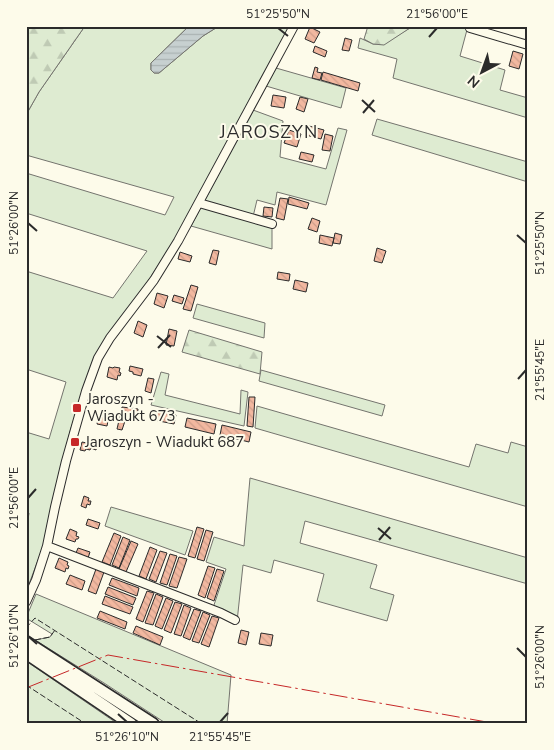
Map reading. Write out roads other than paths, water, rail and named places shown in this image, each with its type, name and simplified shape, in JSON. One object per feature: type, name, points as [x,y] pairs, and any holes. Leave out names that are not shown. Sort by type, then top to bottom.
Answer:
[{"type":"highway","points":[[27,647],[131,724]]},
{"type":"highway","points":[[27,647],[153,724]]},
{"type":"street","points":[[26,602],[48,546],[66,461],[86,391],[98,358],[110,338],[154,280],[178,241],[294,26]]},
{"type":"street","points":[[470,28],[528,45]]},
{"type":"street","points":[[199,203],[272,224]]},
{"type":"street","points":[[48,546],[235,620]]},
{"type":"place","name":"Jaroszyn - Wiadukt 673","points":[[77,408]]},
{"type":"place","name":"Jaroszyn - Wiadukt 687","points":[[75,442]]},
{"type":"district","name":"JAROSZYN","points":[[269,132]]}]
